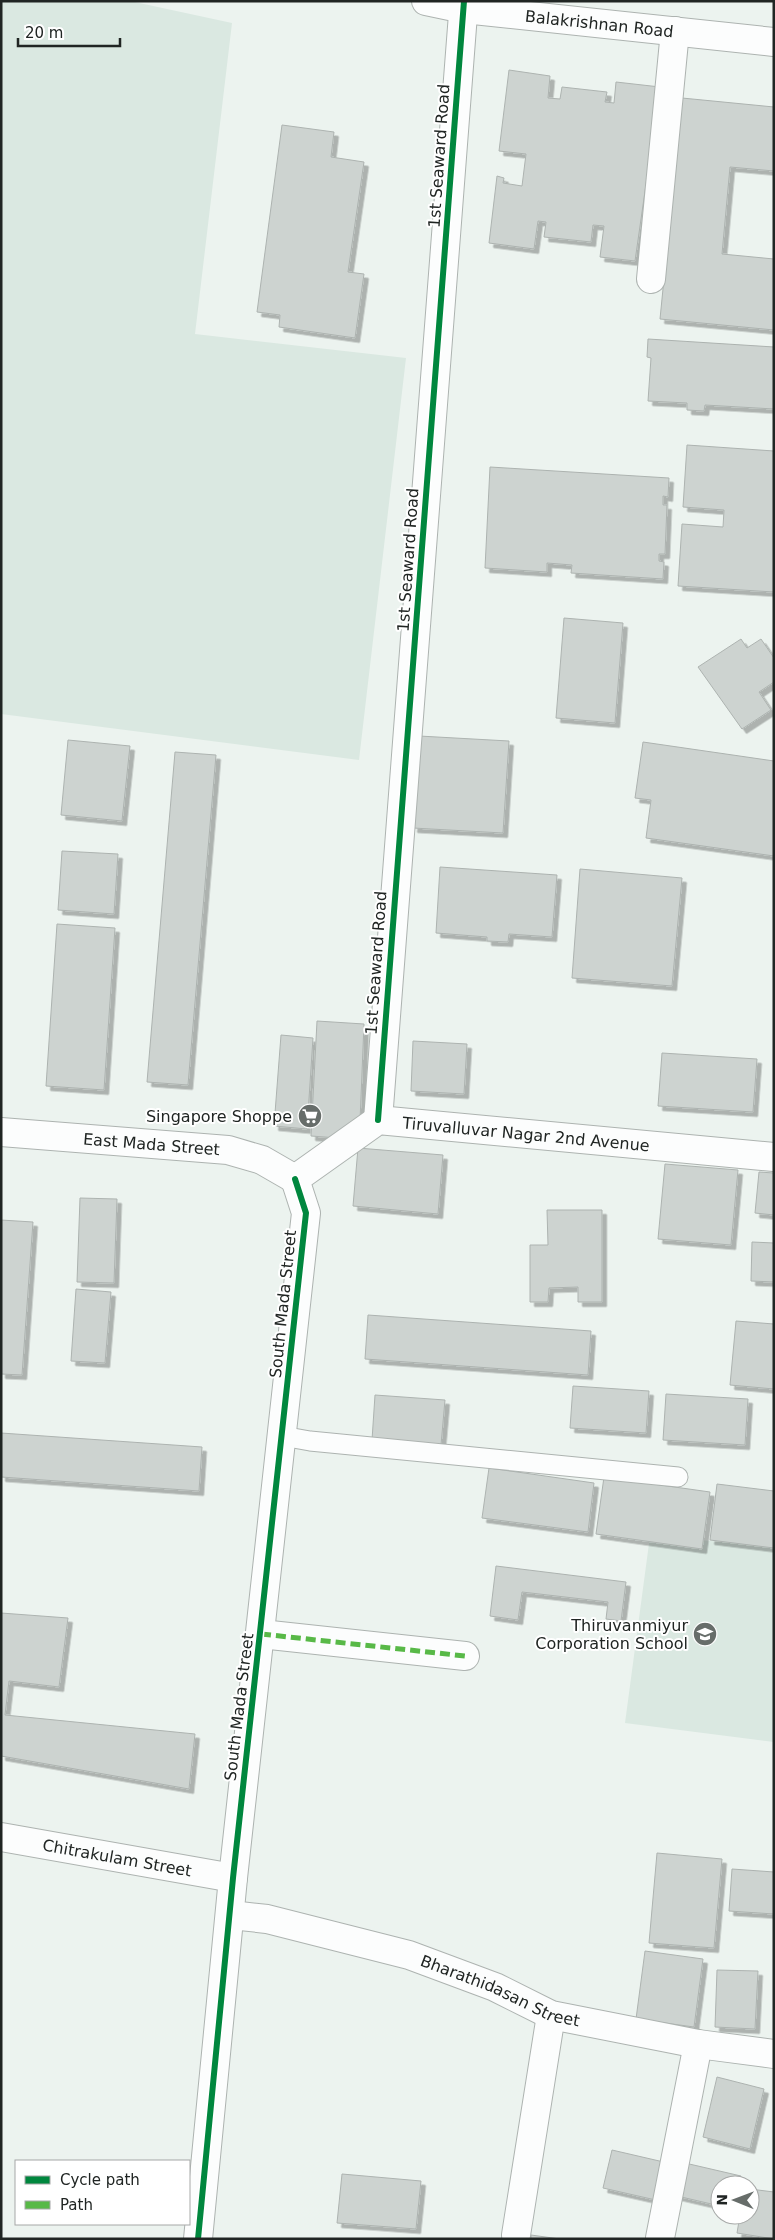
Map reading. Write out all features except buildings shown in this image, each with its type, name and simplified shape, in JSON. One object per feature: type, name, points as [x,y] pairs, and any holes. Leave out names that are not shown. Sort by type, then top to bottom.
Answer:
[{"type":"street","name":"Balakrishnan Road","points":[[426,1],[774,42]]},
{"type":"street","name":"1st Seaward Road","points":[[378,1120],[464,5]]},
{"type":"street","points":[[651,279],[675,31]]},
{"type":"street","name":"Tiruvalluvar Nagar 2nd Avenue","points":[[295,1180],[378,1120],[774,1157]]},
{"type":"street","name":"East Mada Street","points":[[1,1132],[228,1150],[262,1160],[295,1180]]},
{"type":"street","name":"South Mada Street","points":[[198,2239],[231,1915],[233,1878],[306,1213],[295,1180]]},
{"type":"street","points":[[261,1634],[465,1656]]},
{"type":"street","name":"Chitrakulam Street","points":[[1,1837],[233,1878]]},
{"type":"street","name":"Bharathidasan Street","points":[[231,1915],[267,1919],[409,1955],[495,1987],[551,2015],[698,2044],[774,2054]]},
{"type":"street","points":[[516,2235],[551,2015]]},
{"type":"street","points":[[660,2238],[698,2044]]},
{"type":"lane","points":[[282,1436],[310,1441],[678,1478]]},
{"type":"shaded area","points":[[1,1],[130,1],[232,23],[195,334],[406,358],[359,760],[1,714]]},
{"type":"shaded area","name":"Thiruvanmiyur Corporation School","points":[[650,1536],[774,1546],[774,1742],[625,1723]]},
{"type":"marked path","points":[[261,1634],[465,1656]]},
{"type":"cycle path","points":[[378,1120],[464,1]]},
{"type":"cycle path","points":[[198,2239],[233,1878],[306,1213],[295,1179]]},
{"type":"place","name":"Singapore Shoppe","points":[[310,1116]]},
{"type":"place","name":"Thiruvanmiyur Corporation School","points":[[705,1634]]}]
